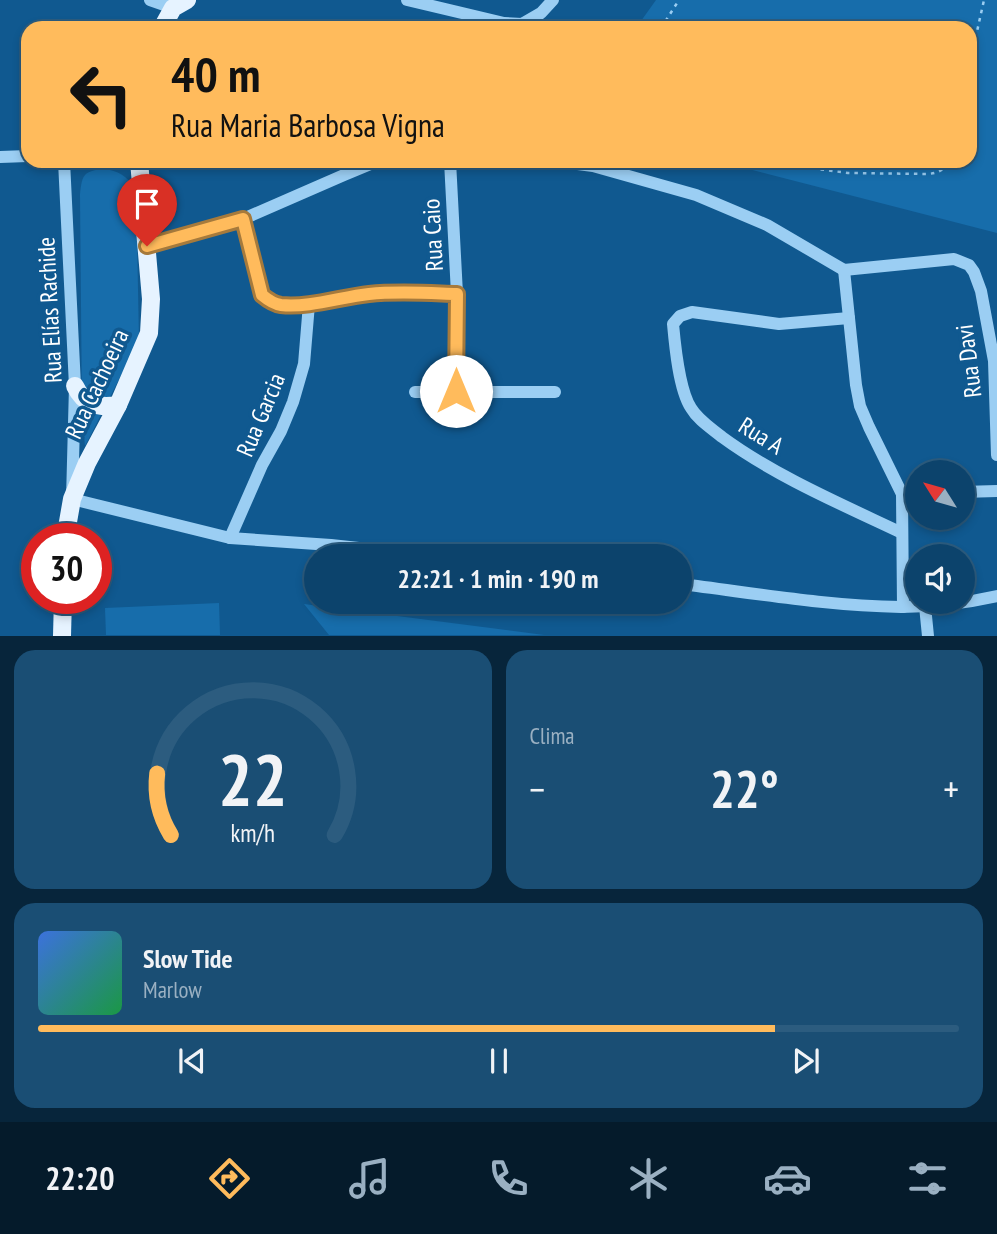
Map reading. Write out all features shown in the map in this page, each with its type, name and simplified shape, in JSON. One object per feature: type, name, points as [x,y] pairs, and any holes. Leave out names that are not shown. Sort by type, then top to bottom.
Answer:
[{"type":"main road","points":[[167,21],[180,4]]},
{"type":"main road","name":"Rua Cachoeira","points":[[68,523],[72,499],[92,453],[118,405],[149,333],[151,299],[140,168]]},
{"type":"main road","points":[[75,386],[82,398],[95,406],[118,405]]},
{"type":"main road","points":[[61,635],[62,614]]},
{"type":"street","points":[[150,0],[180,4]]},
{"type":"street","points":[[407,0],[495,21]]},
{"type":"street","points":[[527,21],[541,13],[553,0]]},
{"type":"street","points":[[0,157],[21,156]]},
{"type":"street","name":"Rua Elías Rachide","points":[[64,168],[75,386],[72,499]]},
{"type":"street","points":[[147,246],[243,219],[360,168]]},
{"type":"street","name":"Rua Caio","points":[[450,168],[457,294],[456,391]]},
{"type":"street","points":[[600,168],[696,195],[767,225],[844,270],[860,406],[902,494],[902,607]]},
{"type":"street","points":[[243,219],[262,295],[280,305],[309,304],[370,294],[457,294]]},
{"type":"street","name":"Rua Davi","points":[[844,270],[954,259],[969,265],[981,291],[996,361],[997,455]]},
{"type":"street","name":"Rua Garcia","points":[[230,538],[293,402],[304,365],[309,304]]},
{"type":"street","name":"Rua A","points":[[849,318],[779,324],[692,312],[680,316],[673,324],[684,395],[702,421],[737,448],[813,491],[902,533]]},
{"type":"street","points":[[415,392],[555,392]]},
{"type":"street","points":[[975,492],[997,491]]},
{"type":"street","points":[[72,499],[230,538],[317,544]]},
{"type":"street","points":[[692,585],[854,605],[905,607]]},
{"type":"street","points":[[975,600],[997,596]]},
{"type":"street","points":[[926,614],[928,635]]},
{"type":"path","points":[[666,21],[680,0]]},
{"type":"path","points":[[977,32],[984,0]]},
{"type":"path","points":[[810,168],[848,173],[928,174],[944,168]]},
{"type":"shaded area","points":[[656,0],[997,0],[997,233],[744,168],[977,168],[977,21],[641,21]]},
{"type":"shaded area","points":[[104,169],[122,175],[136,188],[139,340],[85,446],[82,413],[80,194],[85,175]]},
{"type":"shaded area","points":[[219,603],[220,635],[106,635],[105,614],[112,614],[112,608]]},
{"type":"shaded area","points":[[312,614],[381,614],[544,635],[329,635]]},
{"type":"route","points":[[147,246],[243,219],[262,295],[280,305],[309,304],[370,294],[457,294],[456,391]]}]
